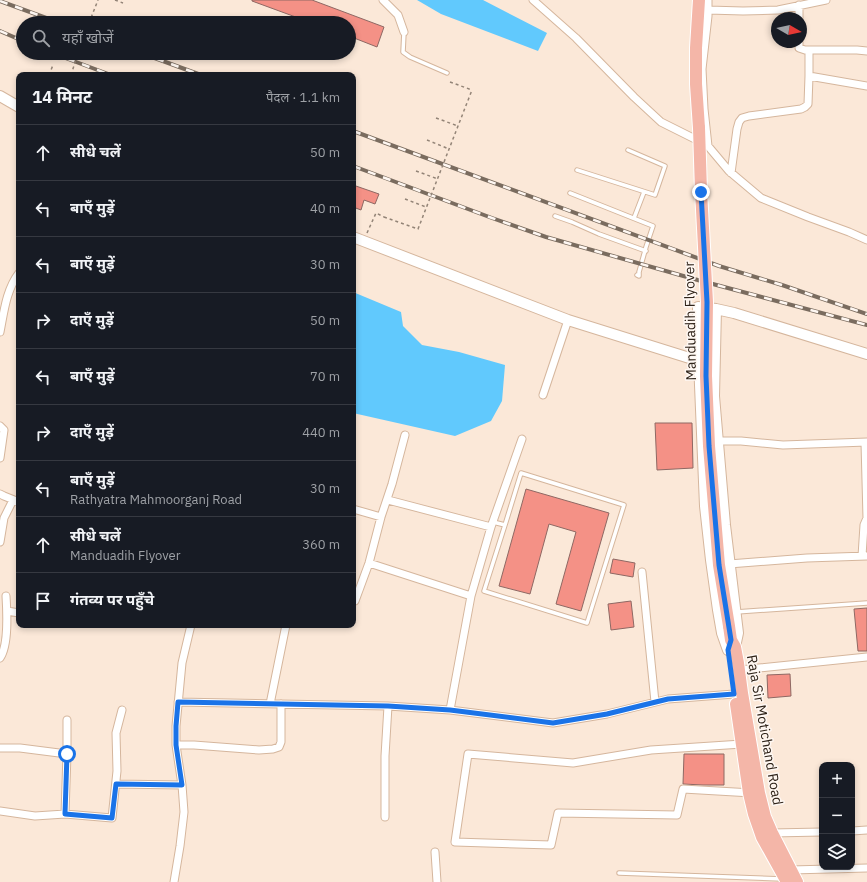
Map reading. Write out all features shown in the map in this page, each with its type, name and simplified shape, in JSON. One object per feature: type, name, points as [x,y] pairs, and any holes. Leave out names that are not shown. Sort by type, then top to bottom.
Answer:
[{"type":"main road","name":"Manduadih Flyover","points":[[699,0],[696,48],[696,84],[702,229],[707,302],[706,376],[709,446],[719,565],[731,646]]},
{"type":"main road","name":"Raja Sir Motichand Road","points":[[731,646],[739,670],[754,793],[791,878]]},
{"type":"main road","points":[[731,646],[734,694],[742,744],[754,793],[754,814],[762,837],[791,878]]},
{"type":"street","points":[[382,0],[398,15],[404,32]]},
{"type":"street","points":[[533,0],[576,38],[634,98],[661,122],[708,146],[731,173],[761,198],[867,240]]},
{"type":"street","points":[[708,0],[702,69],[708,146]]},
{"type":"street","points":[[708,10],[778,10],[826,0]]},
{"type":"street","points":[[799,6],[799,12]]},
{"type":"street","points":[[800,48],[809,50],[867,51]]},
{"type":"street","points":[[731,173],[737,129],[742,118],[801,109],[808,104],[809,50]]},
{"type":"street","points":[[809,76],[867,86]]},
{"type":"street","points":[[0,96],[16,105]]},
{"type":"street","points":[[356,238],[568,320],[714,365]]},
{"type":"street","points":[[0,332],[3,296],[16,279]]},
{"type":"street","points":[[716,309],[714,396],[717,441],[729,564],[738,633],[731,646],[722,633],[711,560],[705,506],[698,307],[716,309],[734,313],[867,354]]},
{"type":"street","points":[[543,395],[568,320]]},
{"type":"street","points":[[0,426],[4,430],[1,438],[0,458]]},
{"type":"street","points":[[356,598],[369,563],[381,517],[388,500],[405,435]]},
{"type":"street","points":[[450,710],[471,596],[492,525],[522,440]]},
{"type":"street","points":[[717,441],[740,441],[783,445],[866,443],[866,518],[864,525],[865,556],[807,558],[729,564]]},
{"type":"street","points":[[0,494],[16,501],[2,517],[0,542]]},
{"type":"street","points":[[388,500],[492,525]]},
{"type":"street","points":[[356,510],[381,517]]},
{"type":"street","points":[[369,563],[471,596]]},
{"type":"street","points":[[642,572],[655,702]]},
{"type":"street","points":[[0,658],[3,654],[5,642],[7,611],[6,596]]},
{"type":"street","points":[[7,611],[16,612]]},
{"type":"street","points":[[174,882],[184,812],[182,785],[176,745],[176,726],[182,662],[190,628]]},
{"type":"street","points":[[270,704],[285,628]]},
{"type":"street","points":[[739,670],[867,657]]},
{"type":"street","points":[[178,702],[388,706],[450,710],[553,723],[607,714],[668,699],[734,694]]},
{"type":"street","points":[[176,745],[259,750],[273,749],[279,746],[280,742],[282,704]]},
{"type":"street","points":[[385,816],[385,756],[388,706]]},
{"type":"street","points":[[0,811],[35,816],[65,814],[112,818],[117,771],[116,733],[122,710]]},
{"type":"street","points":[[65,814],[67,720]]},
{"type":"street","points":[[742,744],[651,750],[573,763],[468,754],[455,842],[551,845],[558,813],[677,815],[683,789],[754,793]]},
{"type":"street","points":[[0,748],[20,748],[67,754]]},
{"type":"street","points":[[116,784],[182,785]]},
{"type":"street","points":[[855,831],[867,830]]},
{"type":"street","points":[[772,833],[819,832]]},
{"type":"street","points":[[435,852],[437,882]]},
{"type":"street","points":[[791,878],[867,868]]},
{"type":"lane","points":[[404,32],[403,52],[410,58],[447,73]]},
{"type":"lane","points":[[577,170],[654,195],[665,166],[628,150]]},
{"type":"lane","points":[[570,192],[653,226],[638,276]]},
{"type":"lane","points":[[634,218],[644,192]]},
{"type":"lane","points":[[555,216],[646,251]]},
{"type":"lane","points":[[521,473],[624,505],[587,623],[484,591],[505,525],[521,473]]},
{"type":"lane","points":[[492,525],[505,525]]},
{"type":"lane","points":[[736,612],[867,604]]},
{"type":"lane","points":[[619,873],[791,878]]},
{"type":"path","points":[[92,16],[98,0]]},
{"type":"path","points":[[115,0],[123,3]]},
{"type":"path","points":[[72,72],[76,60]]},
{"type":"path","points":[[50,72],[53,64]]},
{"type":"path","points":[[364,241],[376,213],[418,230],[472,90],[450,82]]},
{"type":"path","points":[[436,118],[458,126]]},
{"type":"path","points":[[427,140],[449,148]]},
{"type":"path","points":[[416,171],[438,179]]},
{"type":"path","points":[[405,199],[426,207]]},
{"type":"water","points":[[417,0],[483,0],[547,33],[538,51],[441,14]]},
{"type":"water","points":[[356,293],[401,312],[403,326],[422,345],[459,352],[505,365],[502,401],[491,421],[455,436],[356,414]]},
{"type":"building","points":[[312,0],[355,16],[293,16],[252,1]]},
{"type":"building","points":[[356,16],[384,27],[377,47],[356,39]]},
{"type":"building","points":[[356,186],[379,194],[375,204],[364,200],[361,210],[356,208]]},
{"type":"building","points":[[655,423],[692,423],[693,468],[657,470]]},
{"type":"building","points":[[526,489],[609,513],[581,611],[556,604],[576,532],[549,524],[530,594],[499,586]]},
{"type":"building","points":[[613,559],[635,563],[633,577],[610,573]]},
{"type":"building","points":[[631,601],[634,627],[611,630],[608,604]]},
{"type":"building","points":[[867,608],[867,651],[858,651],[854,609]]},
{"type":"building","points":[[790,674],[791,696],[768,698],[767,675]]},
{"type":"building","points":[[684,754],[724,754],[724,785],[683,784]]},
{"type":"railway","points":[[0,1],[41,16]]},
{"type":"railway","points":[[0,31],[16,38]]},
{"type":"railway","points":[[71,60],[103,72]]},
{"type":"railway","points":[[160,60],[193,72]]},
{"type":"railway","points":[[356,132],[719,266],[782,285],[867,314]]},
{"type":"railway","points":[[356,167],[546,237],[694,279],[867,325]]},
{"type":"route","points":[[67,754],[65,814],[112,818],[116,784],[182,785],[176,745],[178,702],[388,706],[450,710],[553,723],[607,714],[668,699],[734,694],[728,650],[731,640],[719,565],[709,446],[706,376],[707,302],[701,192]]}]
